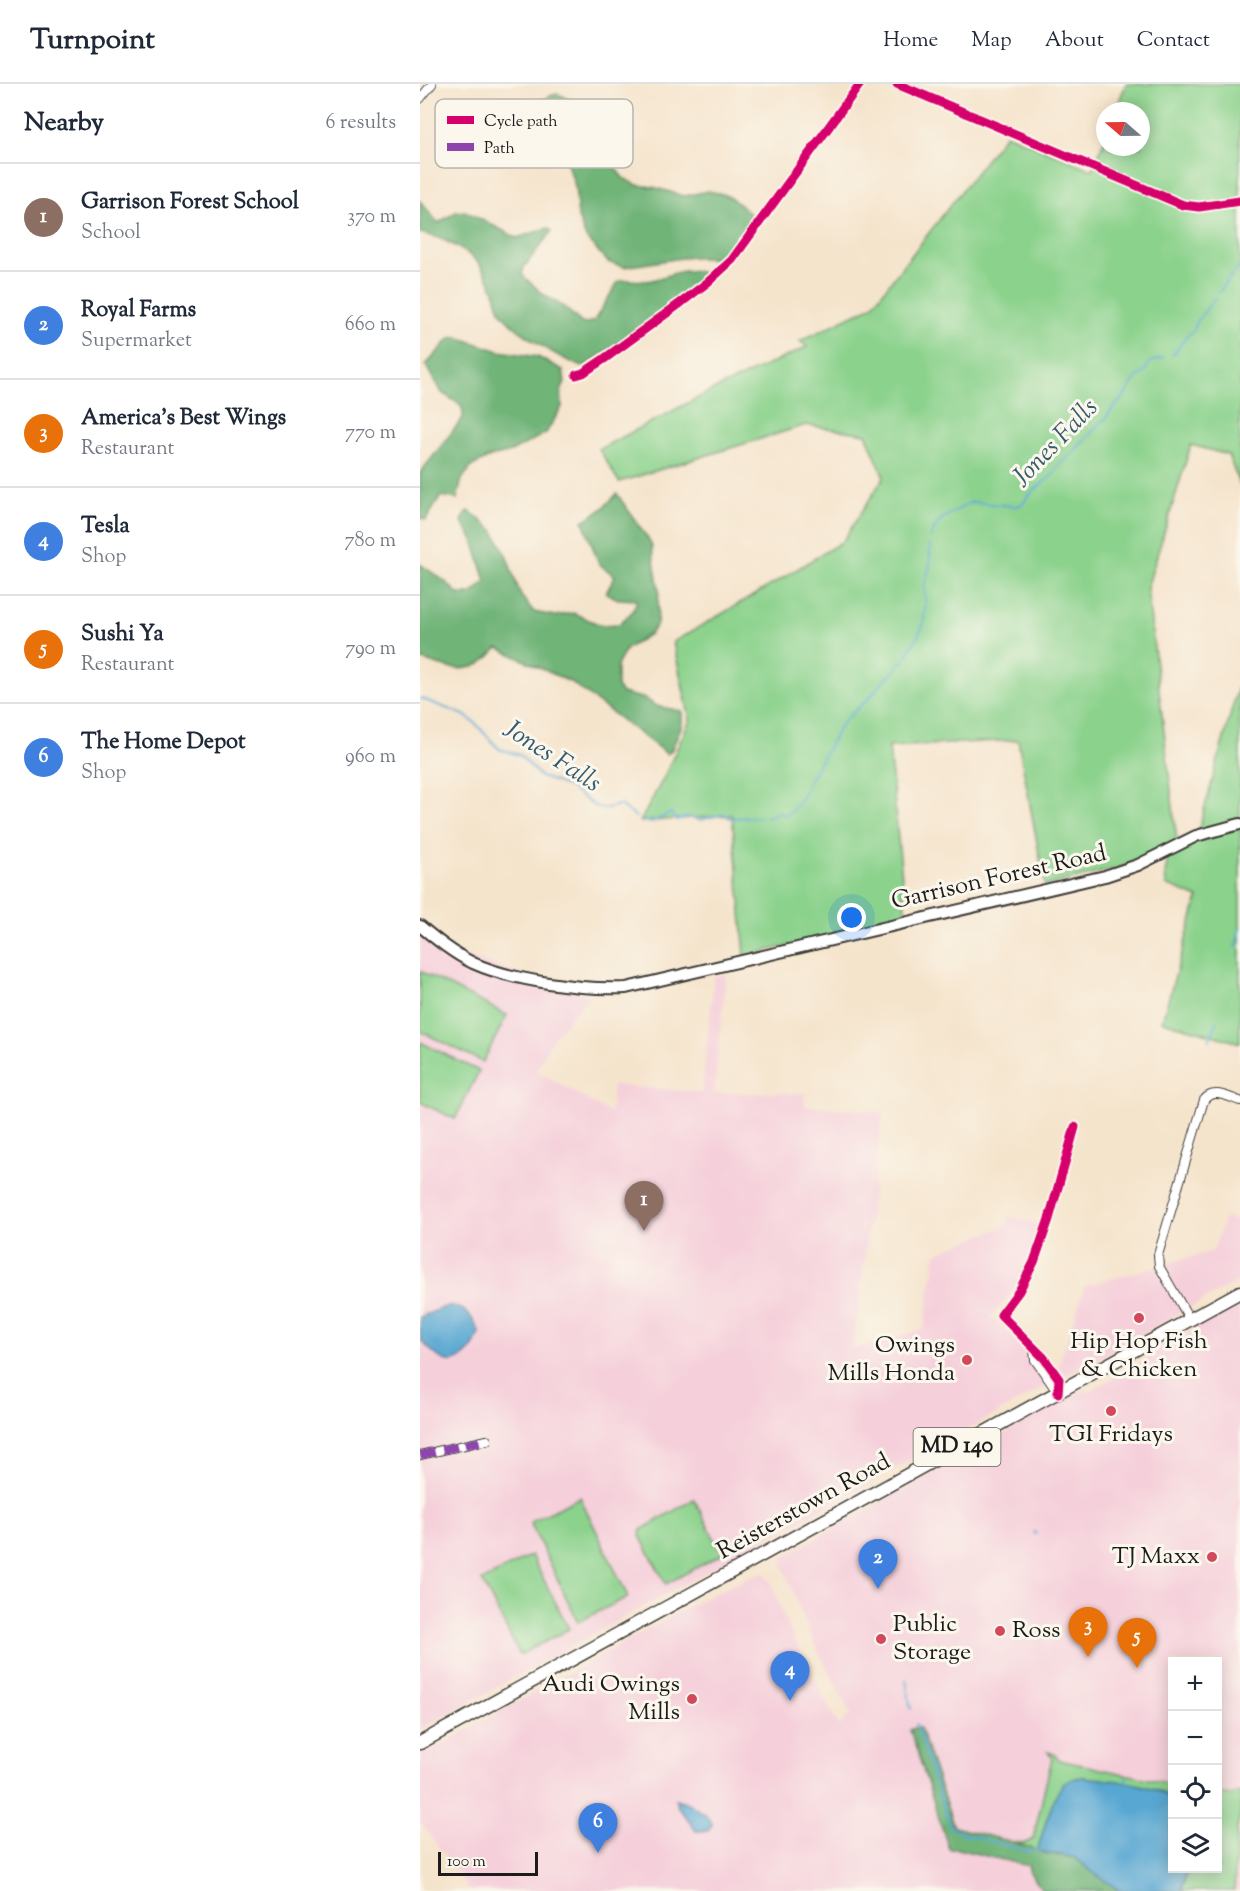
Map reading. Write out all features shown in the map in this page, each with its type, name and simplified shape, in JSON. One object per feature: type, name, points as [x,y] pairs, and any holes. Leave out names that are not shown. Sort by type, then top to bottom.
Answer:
[{"type":"main road","name":"Garrison Forest Road","points":[[420,926],[460,956],[499,972],[561,984],[626,988],[1105,876],[1138,865],[1203,834],[1240,824]]},
{"type":"main road","name":"Reisterstown Road","points":[[420,1743],[1240,1292]]},
{"type":"street","points":[[420,99],[432,84]]},
{"type":"street","points":[[576,375],[584,373],[682,302],[732,260],[860,84]]},
{"type":"street","points":[[897,84],[1183,206],[1200,207],[1240,201]]},
{"type":"street","points":[[1190,1320],[1162,1273],[1158,1262],[1202,1106],[1208,1095],[1218,1094],[1240,1101]]},
{"type":"street","points":[[1058,1392],[1059,1379],[1044,1358],[1001,1315],[1019,1291],[1034,1262],[1075,1127]]},
{"type":"street","points":[[420,1455],[487,1440]]},
{"type":"shaded area","points":[[420,931],[446,951],[571,989],[589,997],[555,1035],[536,1070],[610,1113],[613,1085],[702,1093],[714,977],[726,974],[714,1093],[805,1093],[804,1106],[883,1112],[853,1349],[924,1329],[936,1253],[1008,1225],[1009,1216],[1042,1225],[1024,1274],[991,1317],[1022,1347],[1045,1380],[1045,1386],[420,1729]]},
{"type":"shaded area","points":[[1225,1217],[1240,1221],[1240,1280],[1076,1371],[1066,1375],[1062,1373],[1058,1367],[1085,1286],[1213,1251]]},
{"type":"shaded area","points":[[1240,1303],[1240,1891],[470,1891],[420,1821],[420,1756],[706,1597],[759,1573],[766,1574],[770,1581],[790,1631],[839,1726],[851,1714],[812,1639],[782,1564],[784,1556],[1084,1389],[1087,1393],[1141,1362],[1168,1343]]},
{"type":"green space","points":[[1126,84],[1240,84],[1240,485],[1228,455],[1191,445],[1147,588],[1177,841],[1198,832],[1240,680],[1240,1043],[1162,1021],[1198,898],[1166,885],[1165,874],[1170,846],[1123,867],[1045,886],[1018,740],[889,747],[906,918],[745,956],[732,815],[640,822],[690,720],[673,642],[843,541],[884,477],[866,434],[806,425],[619,482],[599,449],[713,390],[807,347],[800,341],[872,306],[1006,134],[1092,170],[1098,156],[1150,156],[1150,102],[1119,102]]},
{"type":"green space","points":[[557,94],[567,99],[546,99]]},
{"type":"green space","points":[[569,168],[615,168],[623,178],[637,185],[684,196],[708,191],[723,194],[754,217],[721,259],[688,257],[624,267],[608,262],[586,238],[578,217],[575,186]]},
{"type":"green space","points":[[420,201],[438,223],[456,212],[465,211],[517,238],[548,228],[552,231],[524,267],[522,275],[583,324],[594,321],[618,282],[654,280],[688,271],[703,273],[702,279],[671,307],[583,367],[540,345],[510,323],[498,306],[484,271],[469,254],[444,240],[420,233]]},
{"type":"green space","points":[[457,337],[499,351],[538,357],[563,370],[565,383],[561,391],[562,407],[546,433],[511,452],[490,457],[472,466],[462,479],[457,499],[441,496],[426,520],[420,518],[420,473],[463,418],[462,406],[442,393],[426,365],[450,338]]},
{"type":"green space","points":[[617,494],[651,543],[659,590],[657,624],[650,634],[626,649],[617,666],[617,687],[622,693],[646,699],[656,706],[682,711],[682,725],[671,751],[667,754],[572,683],[498,648],[485,661],[465,668],[442,666],[420,659],[420,564],[446,582],[458,594],[471,594],[486,581],[473,540],[462,522],[469,511],[493,530],[505,552],[521,596],[534,612],[555,616],[573,613],[601,625],[619,624],[633,611],[637,600],[618,599],[606,593],[615,576],[599,564],[583,521],[602,509]]},
{"type":"green space","points":[[420,971],[507,1015],[483,1062],[420,1031]]},
{"type":"green space","points":[[420,1042],[479,1071],[455,1119],[420,1102]]},
{"type":"green space","points":[[580,1497],[628,1597],[578,1622],[530,1522]]},
{"type":"green space","points":[[694,1499],[722,1554],[666,1584],[640,1536],[641,1530]]},
{"type":"green space","points":[[531,1555],[569,1629],[520,1655],[482,1581]]},
{"type":"green space","points":[[920,1728],[954,1827],[1049,1854],[1076,1858],[1120,1891],[1043,1891],[1029,1871],[1029,1866],[949,1849],[910,1730]]},
{"type":"green space","points":[[1048,1752],[1054,1754],[1059,1760],[1168,1783],[1168,1796],[1141,1786],[1084,1777],[1041,1838],[1038,1850],[1043,1853],[1012,1842],[1026,1843],[1033,1839],[1052,1758]]},
{"type":"green space","points":[[1240,1792],[1234,1891],[1184,1891],[1182,1889],[1187,1873],[1222,1873],[1222,1794],[1231,1795]]},
{"type":"water","points":[[455,1306],[470,1316],[479,1332],[467,1354],[450,1361],[438,1356],[421,1341],[420,1317],[445,1307]]},
{"type":"water","points":[[1084,1777],[1141,1785],[1168,1796],[1168,1873],[1187,1873],[1182,1888],[1184,1891],[1120,1891],[1076,1858],[1038,1850],[1055,1798],[1064,1784],[1074,1778]]},
{"type":"water","points":[[675,1799],[702,1812],[712,1825],[708,1831],[696,1831],[678,1807]]},
{"type":"waterway","name":"Jones Falls","points":[[1219,293],[1240,266]]},
{"type":"waterway","name":"Jones Falls","points":[[1172,355],[1194,330],[1198,320],[1215,298]]},
{"type":"waterway","name":"Jones Falls","points":[[931,537],[936,525],[943,518],[971,502],[1021,505],[1105,420],[1136,378],[1144,373],[1150,362],[1163,358]]},
{"type":"waterway","name":"Jones Falls","points":[[907,656],[923,626],[926,603],[924,586],[930,566],[930,545]]},
{"type":"waterway","name":"Jones Falls","points":[[766,817],[780,812],[785,815],[795,807],[842,723],[904,660]]},
{"type":"waterway","name":"Jones Falls","points":[[420,698],[464,715],[475,723],[499,749],[520,755],[541,777],[567,786],[593,805],[603,809],[620,805],[636,817]]},
{"type":"waterway","name":"Jones Falls","points":[[644,820],[651,823],[671,813],[676,820],[689,817],[700,820],[724,814],[730,818],[759,817]]},
{"type":"waterway","points":[[1236,947],[1240,929]]},
{"type":"waterway","points":[[1209,1041],[1217,1022]]},
{"type":"waterway","points":[[906,1680],[911,1709]]},
{"type":"waterway","points":[[916,1724],[952,1829],[1027,1851],[1041,1850]]},
{"type":"waterway","points":[[1126,1777],[1128,1785]]},
{"type":"marked path","points":[[420,1455],[487,1440]]},
{"type":"cycle path","points":[[576,375],[604,359],[682,302],[732,260],[860,84]]},
{"type":"cycle path","points":[[897,84],[1183,205],[1199,207],[1240,201]]},
{"type":"cycle path","points":[[1058,1393],[1059,1379],[1044,1358],[1001,1315],[1019,1291],[1034,1262],[1049,1219],[1075,1127]]},
{"type":"place","name":"Garrison Forest School","points":[[644,1231]]},
{"type":"place","name":"Hip Hop Fish & Chicken","points":[[1139,1318]]},
{"type":"place","name":"Owings Mills Honda","points":[[967,1360]]},
{"type":"place","name":"TGI Fridays","points":[[1111,1411]]},
{"type":"place","name":"TJ Maxx","points":[[1212,1557]]},
{"type":"place","name":"Royal Farms","points":[[878,1589]]},
{"type":"place","name":"Ross","points":[[1000,1631]]},
{"type":"place","name":"Public Storage","points":[[881,1639]]},
{"type":"place","name":"America's Best Wings","points":[[1088,1657]]},
{"type":"place","name":"Sushi Ya","points":[[1137,1668]]},
{"type":"place","name":"Audi Owings Mills","points":[[692,1699]]},
{"type":"place","name":"Tesla","points":[[790,1701]]},
{"type":"place","name":"The Home Depot","points":[[598,1853]]}]
